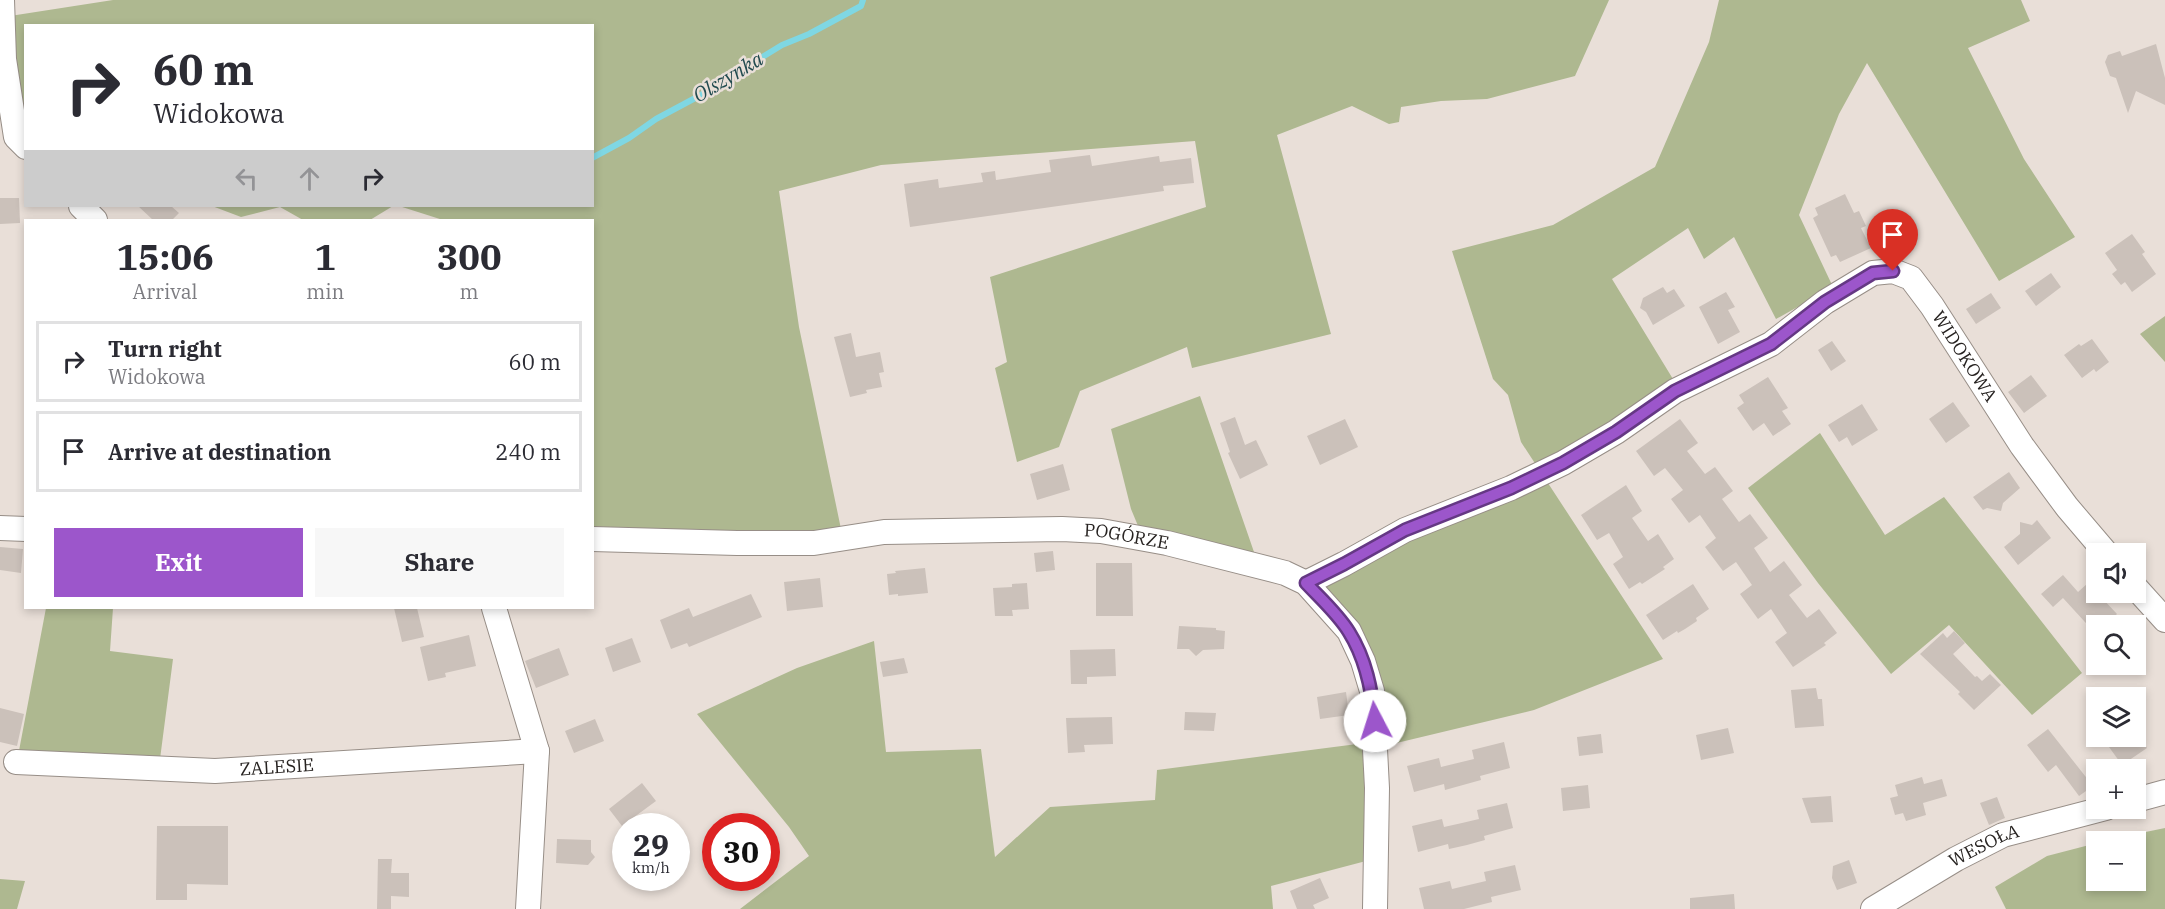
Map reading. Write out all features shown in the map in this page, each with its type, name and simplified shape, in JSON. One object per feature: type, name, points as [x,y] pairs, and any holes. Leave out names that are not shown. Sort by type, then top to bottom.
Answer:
[{"type":"street","points":[[2,0],[4,59],[16,137],[24,145]]},
{"type":"street","points":[[82,207],[94,219]]},
{"type":"street","name":"WIDOKOWA","points":[[1306,583],[1405,530],[1511,488],[1563,463],[1616,432],[1675,391],[1771,344],[1825,302],[1873,273],[1893,271],[1911,278],[1932,306],[2022,446],[2067,507],[2098,543]]},
{"type":"street","points":[[0,528],[24,529]]},
{"type":"street","name":"POGÓRZE","points":[[594,539],[813,543],[884,532],[1062,529],[1101,531],[1185,547],[1285,573],[1306,583],[1349,631],[1363,661],[1372,691],[1377,788],[1375,909]]},
{"type":"street","points":[[2146,599],[2165,620]]},
{"type":"street","points":[[494,609],[537,751],[528,909]]},
{"type":"street","name":"ZALESIE","points":[[16,762],[215,771],[537,751]]},
{"type":"street","points":[[2146,797],[2165,792]]},
{"type":"street","name":"WESOŁA","points":[[1874,909],[1956,859],[2003,835],[2086,813]]},
{"type":"green space","points":[[113,0],[1609,0],[1575,76],[1487,99],[1441,101],[1401,107],[1399,122],[1389,124],[1352,106],[1277,135],[1331,334],[1192,368],[1187,347],[1080,391],[1059,447],[1017,462],[995,368],[1007,362],[990,277],[1206,207],[1195,141],[881,165],[779,191],[799,327],[841,529],[813,536],[594,532],[594,219],[440,219],[402,207],[594,207],[594,24],[24,24],[24,121],[11,83],[10,16]]},
{"type":"green space","points":[[1719,0],[2021,0],[2030,21],[1968,48],[2024,159],[2075,237],[1999,281],[1867,63],[1839,114],[1799,215],[1833,287],[1776,319],[1734,237],[1704,259],[1688,228],[1612,279],[1676,384],[1538,468],[1521,442],[1508,395],[1493,379],[1452,251],[1553,225],[1655,167],[1709,42]]},
{"type":"green space","points":[[215,207],[280,207],[241,217]]},
{"type":"green space","points":[[280,207],[391,207],[372,219],[301,219]]},
{"type":"green space","points":[[2165,316],[2165,362],[2140,334]]},
{"type":"green space","points":[[1200,396],[1256,563],[1141,533],[1131,509],[1111,429]]},
{"type":"green space","points":[[1820,433],[1885,535],[1944,497],[2082,673],[2032,715],[1949,625],[1891,674],[1818,583],[1748,488]]},
{"type":"green space","points":[[1544,477],[1663,659],[1534,710],[1384,746],[1321,589],[1351,566]]},
{"type":"green space","points":[[46,609],[113,609],[110,651],[173,659],[160,759],[18,756]]},
{"type":"green space","points":[[874,641],[886,752],[981,749],[995,857],[1050,807],[1155,800],[1157,770],[1365,743],[1366,861],[1271,886],[1273,909],[740,909],[763,891],[780,891],[780,878],[809,856],[780,813],[778,813],[697,714],[797,668]]},
{"type":"green space","points":[[2165,828],[2165,909],[2006,909],[1995,887],[2047,856],[2086,846],[2086,891],[2146,891],[2146,832]]},
{"type":"green space","points":[[0,879],[25,881],[17,909],[0,909]]},
{"type":"building","points":[[2156,44],[2165,78],[2165,105],[2136,91],[2128,113],[2116,78],[2110,76],[2105,62],[2108,55],[2120,51],[2122,56]]},
{"type":"building","points":[[1090,155],[1092,166],[1159,156],[1160,162],[1191,158],[1194,183],[1163,186],[1164,191],[910,227],[904,184],[938,179],[939,188],[983,182],[981,173],[995,171],[996,180],[1051,172],[1049,160]]},
{"type":"building","points":[[1845,194],[1854,213],[1859,211],[1866,226],[1861,228],[1871,248],[1840,262],[1836,255],[1831,257],[1813,218],[1818,215],[1815,208]]},
{"type":"building","points":[[0,198],[19,198],[20,223],[0,224]]},
{"type":"building","points":[[139,207],[172,207],[179,213],[173,219],[152,219]]},
{"type":"building","points":[[2132,234],[2145,252],[2142,254],[2156,274],[2132,292],[2125,282],[2121,285],[2112,274],[2117,270],[2105,253]]},
{"type":"building","points":[[2051,273],[2061,287],[2036,306],[2025,291]]},
{"type":"building","points":[[1663,287],[1667,293],[1674,289],[1685,306],[1653,325],[1646,312],[1640,308],[1643,298]]},
{"type":"building","points":[[1726,292],[1735,307],[1728,310],[1740,332],[1718,344],[1699,307]]},
{"type":"building","points":[[1991,293],[2001,308],[1976,324],[1966,309]]},
{"type":"building","points":[[851,333],[856,357],[880,352],[884,372],[879,373],[882,387],[866,390],[867,393],[850,397],[834,337]]},
{"type":"building","points":[[2092,339],[2109,362],[2096,372],[2094,369],[2082,378],[2064,355],[2079,344],[2081,346]]},
{"type":"building","points":[[1832,341],[1846,361],[1831,371],[1818,350]]},
{"type":"building","points":[[2031,375],[2047,396],[2024,413],[2008,392]]},
{"type":"building","points":[[1768,377],[1788,408],[1782,411],[1791,424],[1773,436],[1764,423],[1753,431],[1737,408],[1744,403],[1739,395]]},
{"type":"building","points":[[1953,402],[1970,426],[1946,443],[1929,419]]},
{"type":"building","points":[[1862,404],[1878,430],[1852,446],[1847,437],[1839,442],[1828,425]]},
{"type":"building","points":[[1235,417],[1245,445],[1256,440],[1268,465],[1240,479],[1228,453],[1230,452],[1220,423]]},
{"type":"building","points":[[1345,419],[1358,447],[1320,465],[1307,436]]},
{"type":"building","points":[[1680,419],[1698,443],[1687,451],[1705,474],[1715,467],[1733,491],[1722,499],[1739,522],[1750,514],[1768,538],[1754,548],[1770,572],[1784,561],[1802,585],[1789,595],[1807,618],[1819,609],[1837,633],[1824,643],[1826,645],[1793,667],[1775,642],[1787,633],[1771,609],[1758,619],[1740,594],[1752,585],[1736,562],[1723,571],[1705,547],[1716,538],[1700,515],[1689,523],[1671,499],[1683,490],[1665,468],[1654,476],[1636,451]]},
{"type":"building","points":[[1063,464],[1070,490],[1037,500],[1030,474]]},
{"type":"building","points":[[2009,472],[2020,488],[2003,503],[2001,511],[1987,508],[1983,510],[1973,497]]},
{"type":"building","points":[[1626,485],[1642,511],[1632,518],[1648,541],[1658,534],[1674,559],[1663,567],[1665,569],[1642,584],[1640,582],[1629,589],[1613,564],[1623,557],[1609,533],[1597,540],[1581,515]]},
{"type":"building","points":[[2037,520],[2051,538],[2018,565],[2004,547],[2020,534],[2020,522],[2032,525]]},
{"type":"building","points":[[0,547],[23,549],[21,573],[0,570]]},
{"type":"building","points":[[1053,551],[1055,570],[1036,572],[1034,553]]},
{"type":"building","points":[[1096,563],[1132,563],[1133,616],[1096,616]]},
{"type":"building","points":[[925,568],[928,593],[889,595],[887,574]]},
{"type":"building","points":[[2063,575],[2078,592],[2086,585],[2086,603],[2107,603],[2117,614],[2086,615],[2086,623],[2063,598],[2053,607],[2041,594]]},
{"type":"building","points":[[820,578],[823,607],[787,611],[784,582]]},
{"type":"building","points":[[1027,583],[1029,609],[1012,610],[1013,616],[995,616],[993,588]]},
{"type":"building","points":[[1693,584],[1709,609],[1696,618],[1697,621],[1663,640],[1646,615]]},
{"type":"building","points":[[751,594],[762,617],[689,647],[687,643],[671,649],[660,620],[689,608],[693,617]]},
{"type":"building","points":[[394,609],[417,609],[424,637],[402,642]]},
{"type":"building","points":[[1179,626],[1216,628],[1216,630],[1225,631],[1224,649],[1203,650],[1196,656],[1189,649],[1177,649]]},
{"type":"building","points":[[1954,631],[1965,643],[1953,654],[1975,677],[1977,676],[1982,681],[1990,674],[2001,685],[1974,710],[1958,694],[1960,692],[1920,654],[1943,633],[1947,638]]},
{"type":"building","points":[[469,635],[476,666],[445,673],[446,677],[428,681],[420,647]]},
{"type":"building","points":[[632,638],[641,662],[613,672],[605,648]]},
{"type":"building","points":[[559,648],[569,675],[536,688],[525,661]]},
{"type":"building","points":[[1115,649],[1116,676],[1087,677],[1087,684],[1071,684],[1070,650]]},
{"type":"building","points":[[904,658],[908,673],[883,677],[880,662]]},
{"type":"building","points":[[1816,688],[1818,699],[1822,699],[1824,726],[1795,728],[1791,690]]},
{"type":"building","points":[[1346,692],[1349,715],[1320,719],[1317,697]]},
{"type":"building","points":[[0,708],[24,714],[17,746],[0,742]]},
{"type":"building","points":[[1185,712],[1216,713],[1214,731],[1184,730]]},
{"type":"building","points":[[1112,717],[1113,744],[1084,745],[1085,752],[1068,753],[1066,718]]},
{"type":"building","points":[[595,719],[604,741],[574,753],[565,731]]},
{"type":"building","points":[[1728,728],[1734,753],[1701,760],[1696,735]]},
{"type":"building","points":[[2048,729],[2086,777],[2086,791],[2079,796],[2056,765],[2048,772],[2027,745]]},
{"type":"building","points":[[1601,734],[1603,753],[1579,756],[1577,737]]},
{"type":"building","points":[[1504,742],[1510,768],[1480,776],[1481,780],[1445,790],[1444,784],[1414,792],[1407,766],[1439,758],[1441,767],[1474,759],[1472,750]]},
{"type":"building","points":[[2109,747],[2147,748],[2131,759],[2118,759]]},
{"type":"building","points":[[1922,777],[1924,784],[1942,779],[1947,796],[1923,803],[1926,815],[1906,821],[1903,813],[1895,815],[1890,798],[1898,796],[1895,785]]},
{"type":"building","points":[[642,783],[656,801],[640,813],[612,813],[609,809]]},
{"type":"building","points":[[1588,785],[1590,808],[1563,811],[1561,788]]},
{"type":"building","points":[[1831,796],[1833,822],[1811,823],[1802,798]]},
{"type":"building","points":[[1997,797],[2005,818],[1989,825],[1980,803]]},
{"type":"building","points":[[1507,803],[1513,828],[1484,836],[1485,840],[1467,845],[1449,849],[1448,844],[1418,852],[1412,826],[1442,819],[1444,827],[1479,819],[1477,810]]},
{"type":"building","points":[[157,826],[228,826],[228,885],[187,884],[187,900],[156,900]]},
{"type":"building","points":[[557,839],[591,840],[591,852],[595,857],[588,865],[556,863]]},
{"type":"building","points":[[378,859],[392,859],[391,873],[409,873],[409,897],[391,896],[391,909],[377,909]]},
{"type":"building","points":[[1849,860],[1857,883],[1837,890],[1832,878],[1833,866]]},
{"type":"building","points":[[1515,865],[1521,890],[1491,897],[1492,902],[1464,909],[1424,909],[1419,888],[1450,881],[1452,889],[1486,881],[1484,872]]},
{"type":"building","points":[[1320,878],[1329,898],[1313,905],[1315,909],[1297,909],[1290,891]]},
{"type":"building","points":[[1734,894],[1735,909],[1690,909],[1690,898]]},
{"type":"waterway","name":"Olszynka","points":[[594,157],[782,45],[809,34],[861,6],[863,0]]},
{"type":"route","points":[[1375,721],[1372,691],[1363,661],[1349,631],[1306,583],[1405,530],[1511,488],[1563,463],[1616,432],[1675,391],[1771,344],[1825,302],[1873,273],[1893,271]]}]
